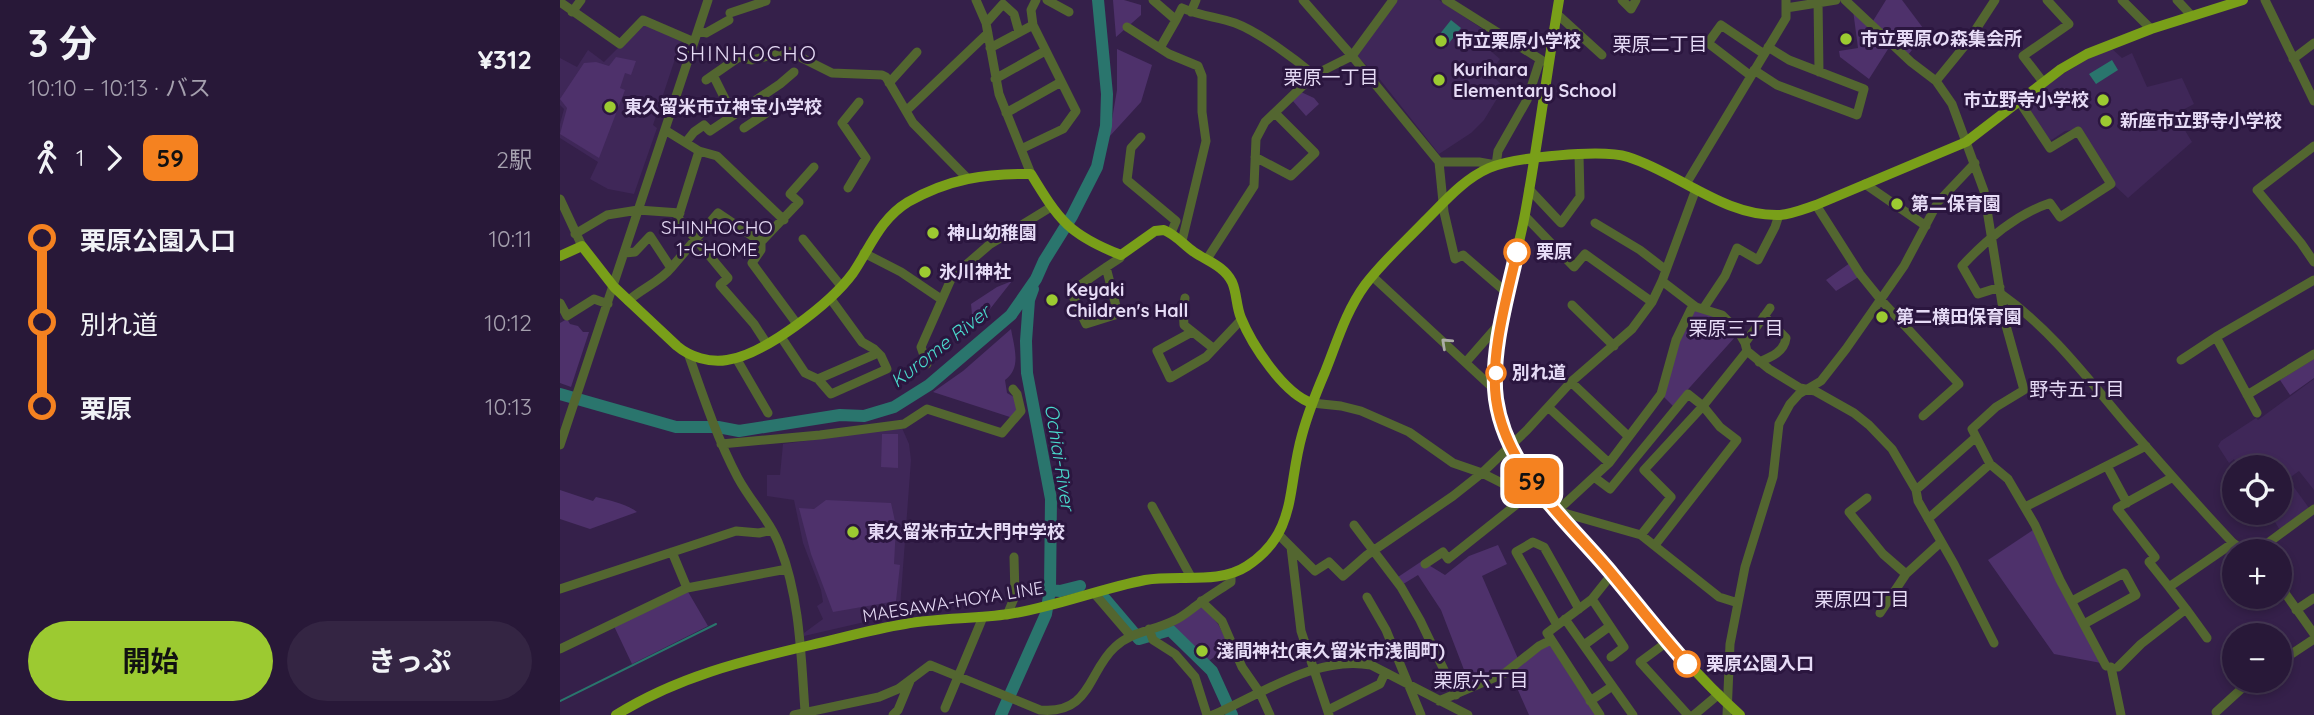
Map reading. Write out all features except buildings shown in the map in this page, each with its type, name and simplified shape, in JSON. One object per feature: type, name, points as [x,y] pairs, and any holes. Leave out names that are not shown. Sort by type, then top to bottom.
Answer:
[{"type":"main road","points":[[1559,0],[1544,61],[1525,216],[1502,320],[1495,390],[1500,420],[1510,447],[1557,511],[1667,642],[1719,694],[1727,709],[1740,715]]},
{"type":"main road","points":[[1496,165],[1606,153],[1628,157],[1745,210],[1779,215],[1816,205],[1966,142],[2043,82],[2081,57],[2151,29],[2243,0]]},
{"type":"main road","name":"MAESAWA-HOYA LINE","points":[[616,715],[661,689],[704,672],[800,647],[906,624],[1007,615],[1149,579],[1209,577],[1240,571],[1270,549],[1279,535],[1287,515],[1294,463],[1312,402],[1349,311],[1372,276],[1443,202],[1464,183],[1496,165]]},
{"type":"main road","points":[[560,256],[582,246],[614,287],[688,353],[713,361],[736,358],[780,337],[830,298],[853,273],[877,232],[895,212],[908,203],[967,178],[1031,174],[1055,211],[1073,232],[1121,255],[1155,232],[1164,230],[1218,266],[1232,282],[1241,320],[1261,355],[1279,378],[1303,400],[1312,402]]},
{"type":"street","points":[[572,12],[581,0]]},
{"type":"street","points":[[560,445],[708,0]]},
{"type":"street","points":[[976,0],[988,33],[995,79],[1031,174]]},
{"type":"street","points":[[1021,149],[1063,129],[1076,111],[1033,25],[1031,10],[1036,0]]},
{"type":"street","points":[[1047,0],[1069,12]]},
{"type":"street","points":[[1153,0],[1176,20]]},
{"type":"street","points":[[1191,12],[1196,0]]},
{"type":"street","points":[[1303,0],[1439,162],[1443,202],[1455,259],[1463,255],[1507,293]]},
{"type":"street","points":[[1207,259],[1254,186],[1256,139],[1265,122],[1314,75],[1352,56],[1393,0]]},
{"type":"street","points":[[1439,162],[1479,162],[1496,165],[1498,151],[1527,100],[1544,61],[1446,0]]},
{"type":"street","points":[[1622,0],[1631,9],[1636,0]]},
{"type":"street","points":[[1686,184],[1786,18],[1786,4],[1836,0]]},
{"type":"street","points":[[1845,0],[1855,3],[1911,62],[1936,81],[1952,104],[1975,163],[1984,191],[2005,322],[2024,390],[1996,407],[1972,429],[1990,464],[2008,479],[2025,507],[2084,625],[2112,667],[2121,715]]},
{"type":"street","points":[[1936,81],[1967,43],[1995,0]]},
{"type":"street","points":[[2043,82],[2023,56],[2069,24],[2047,0]]},
{"type":"street","points":[[2122,0],[2151,29]]},
{"type":"street","points":[[2177,0],[2191,15]]},
{"type":"street","points":[[2265,0],[2314,101]]},
{"type":"street","points":[[1817,1],[1819,72]]},
{"type":"street","points":[[560,2],[620,44],[643,20],[694,42]]},
{"type":"street","points":[[698,31],[706,33],[730,17],[767,3]]},
{"type":"street","points":[[985,23],[1003,4],[1014,14],[1018,32]]},
{"type":"street","points":[[1160,48],[1182,8],[1237,23],[1289,54],[1314,75]]},
{"type":"street","points":[[1557,14],[1602,55]]},
{"type":"street","points":[[990,48],[1033,25]]},
{"type":"street","points":[[1721,25],[1766,51],[1819,72],[1864,89],[1857,115],[1752,73],[1708,43],[1721,25]]},
{"type":"street","points":[[1127,27],[1168,54],[1198,66],[1202,76],[1202,112],[1206,141],[1182,241]]},
{"type":"street","points":[[906,111],[988,33]]},
{"type":"street","points":[[2293,59],[2314,43]]},
{"type":"street","points":[[733,115],[709,78],[739,57],[752,60],[788,51],[832,73],[882,75],[913,123],[967,178]]},
{"type":"street","points":[[995,79],[1045,51]]},
{"type":"street","points":[[889,83],[917,52]]},
{"type":"street","points":[[686,142],[704,125],[710,131],[794,72]]},
{"type":"street","points":[[1006,113],[1061,82]]},
{"type":"street","points":[[2019,101],[2050,148],[2078,131],[2111,184],[2060,217],[2050,202],[2031,209],[1992,238],[1962,267],[1978,294],[2000,291],[2062,346],[2229,539]]},
{"type":"street","points":[[848,188],[866,158],[842,123],[859,102]]},
{"type":"street","points":[[1255,157],[1291,176],[1315,153],[1275,113]]},
{"type":"street","points":[[744,128],[765,114]]},
{"type":"street","points":[[665,130],[699,150],[717,156],[784,220]]},
{"type":"street","points":[[1142,137],[1131,148],[1127,180],[1176,221],[1171,233]]},
{"type":"street","points":[[2314,146],[2257,190],[2314,262]]},
{"type":"street","points":[[699,150],[678,218],[728,278],[720,285],[754,324],[767,344]]},
{"type":"street","points":[[1529,190],[1561,223],[1580,197],[1579,155]]},
{"type":"street","points":[[1727,709],[1730,644],[1745,567],[1773,478],[1779,424],[1799,394],[1821,381],[1905,266],[1938,202],[1975,163]]},
{"type":"street","points":[[797,324],[752,263],[761,250],[761,242],[799,202],[790,194],[814,167]]},
{"type":"street","points":[[1865,184],[1926,226]]},
{"type":"street","points":[[1279,535],[1315,571],[1329,562],[1343,576],[1374,550],[1482,473],[1571,382],[1632,329],[1652,302],[1662,281],[1696,189]]},
{"type":"street","points":[[560,200],[582,246]]},
{"type":"street","points":[[1816,205],[1860,274],[1959,384],[1923,416]]},
{"type":"street","points":[[575,234],[607,215],[638,211],[680,213]]},
{"type":"street","points":[[927,364],[921,347],[952,277],[989,245],[1055,211]]},
{"type":"street","points":[[628,301],[643,287],[666,275],[718,213],[761,242]]},
{"type":"street","points":[[1703,309],[1725,276],[1737,248],[1758,260],[1779,215]]},
{"type":"street","points":[[1525,216],[1574,267],[1585,254],[1652,302]]},
{"type":"street","points":[[1595,223],[1640,250],[1666,270]]},
{"type":"street","points":[[625,253],[635,252],[650,236],[671,268]]},
{"type":"street","points":[[803,239],[841,286]]},
{"type":"street","points":[[864,253],[901,272],[941,299]]},
{"type":"street","points":[[1106,267],[1118,314],[1086,324],[1072,292],[1121,255]]},
{"type":"street","points":[[1372,276],[1495,390]]},
{"type":"street","points":[[2181,360],[2314,280]]},
{"type":"street","points":[[1662,281],[1693,305],[1722,316],[1738,331],[1746,347],[1759,362],[1800,388],[1815,391],[1854,413],[1892,449],[1916,490],[1928,519],[1994,643]]},
{"type":"street","points":[[780,337],[805,373],[818,379],[831,394],[887,369],[878,353],[862,342],[830,298]]},
{"type":"street","points":[[1185,298],[1184,324],[1213,348]]},
{"type":"street","points":[[560,304],[567,316],[594,299],[608,304]]},
{"type":"street","points":[[1572,305],[1614,346]]},
{"type":"street","points":[[1557,511],[1609,463],[1661,394],[1676,340],[1693,305]]},
{"type":"street","points":[[1641,535],[1671,496],[1644,470],[1703,407],[1746,347],[1767,312],[1786,338],[1785,344],[1775,356],[1759,362]]},
{"type":"street","points":[[1192,332],[1157,351],[1170,378],[1206,357],[1241,320]]},
{"type":"street","points":[[1466,362],[1502,320]]},
{"type":"street","points":[[2216,337],[2257,413]]},
{"type":"street","points":[[688,353],[719,439],[739,480],[782,550],[800,647],[806,711]]},
{"type":"street","points":[[818,379],[878,353]]},
{"type":"street","points":[[2247,396],[2314,354]]},
{"type":"street","points":[[736,358],[768,413]]},
{"type":"street","points":[[1571,382],[1628,436]]},
{"type":"street","points":[[719,439],[781,439],[904,424],[927,409],[1002,433],[1021,411],[1013,389]]},
{"type":"street","points":[[1594,477],[1610,489],[1688,394],[1720,427],[1737,440],[1655,545]]},
{"type":"street","points":[[1312,402],[1361,411],[1409,432],[1453,463],[1482,473],[1557,511],[1641,535],[1719,597],[1738,603]]},
{"type":"street","points":[[1548,407],[1609,463]]},
{"type":"street","points":[[1916,490],[1976,437]]},
{"type":"street","points":[[2025,507],[2146,446]]},
{"type":"street","points":[[1928,519],[1990,464]]},
{"type":"street","points":[[2107,466],[2127,503]]},
{"type":"street","points":[[2173,477],[2117,508],[2155,557],[2149,562],[2207,638]]},
{"type":"street","points":[[1425,564],[1443,552],[1448,559],[1527,496]]},
{"type":"street","points":[[1867,498],[1849,512],[1883,554],[1906,574]]},
{"type":"street","points":[[1152,506],[1191,576]]},
{"type":"street","points":[[2273,539],[2314,509]]},
{"type":"street","points":[[1354,524],[1401,587],[1456,695]]},
{"type":"street","points":[[560,589],[736,531],[759,533],[772,530]]},
{"type":"street","points":[[1579,609],[1544,547],[1533,542],[1516,552],[1561,622],[1584,645],[1633,715]]},
{"type":"street","points":[[1880,613],[1906,574],[1941,542]]},
{"type":"street","points":[[1291,547],[1296,609],[1301,631],[1329,713],[1380,684],[1385,673]]},
{"type":"street","points":[[2169,587],[2222,551]]},
{"type":"street","points":[[672,552],[687,588]]},
{"type":"street","points":[[1007,615],[1015,596],[1014,557]]},
{"type":"street","points":[[560,649],[687,588],[787,569]]},
{"type":"street","points":[[2072,601],[2124,573],[2136,595],[2084,625]]},
{"type":"street","points":[[1070,715],[1113,648],[1175,621],[1231,582],[1231,574]]},
{"type":"street","points":[[1600,715],[1547,633],[1592,599],[1612,574]]},
{"type":"street","points":[[1094,593],[1142,634],[1175,654],[1195,677],[1207,715]]},
{"type":"street","points":[[1367,597],[1387,629],[1420,715]]},
{"type":"street","points":[[2296,610],[2314,598]]},
{"type":"street","points":[[1592,599],[1624,647],[1611,657]]},
{"type":"street","points":[[1201,601],[1222,621],[1242,667],[1260,693],[1270,715]]},
{"type":"street","points":[[2292,604],[2314,636],[2292,653]]},
{"type":"street","points":[[2112,667],[2186,609]]},
{"type":"street","points":[[945,708],[983,617]]},
{"type":"street","points":[[1584,645],[1610,626]]},
{"type":"street","points":[[1439,701],[1505,673],[1539,646],[1551,640]]},
{"type":"street","points":[[1667,642],[1640,662],[1688,715]]},
{"type":"street","points":[[1213,715],[1314,668],[1361,663],[1371,665],[1457,713],[1468,715]]},
{"type":"street","points":[[794,715],[879,697],[910,681],[930,665],[1048,712],[1067,710],[1077,705]]},
{"type":"street","points":[[894,715],[910,681]]},
{"type":"street","points":[[1590,701],[1611,687]]},
{"type":"street","points":[[2216,712],[2237,693]]},
{"type":"street","points":[[1694,715],[1719,694]]},
{"type":"shaded area","points":[[1113,0],[1141,5],[1141,15],[1116,37]]},
{"type":"shaded area","name":"Kurihara Elementary School","points":[[1395,0],[1439,0],[1493,36],[1486,47],[1500,59],[1490,73],[1504,87],[1484,120],[1471,133],[1439,154],[1374,72],[1355,55]]},
{"type":"shaded area","points":[[1886,0],[1902,0],[1926,32],[1908,55],[1873,21]]},
{"type":"shaded area","points":[[1853,10],[1890,46],[1869,79],[1840,57],[1839,51],[1858,48]]},
{"type":"shaded area","points":[[1451,20],[1461,28],[1445,48],[1435,40]]},
{"type":"shaded area","name":"東久留米市立神宝小学校","points":[[643,23],[680,38],[681,41],[653,125],[657,128],[634,194],[608,189],[590,179],[598,162],[560,138],[564,109],[560,105],[560,58],[577,67],[588,50],[604,62]]},
{"type":"shaded area","name":"新座市立野寺小学校","points":[[2109,46],[2122,58],[2132,53],[2147,87],[2182,78],[2194,104],[2175,114],[2192,142],[2128,198],[2114,185],[2072,130],[2065,131],[2047,143],[2020,100]]},
{"type":"shaded area","points":[[1117,49],[1152,65],[1141,102],[1109,137],[1117,90]]},
{"type":"shaded area","points":[[616,57],[636,61],[631,75],[625,73],[620,88],[625,90],[599,158],[560,134],[567,108],[560,99],[584,63],[596,62],[609,66]]},
{"type":"shaded area","points":[[2112,60],[2118,70],[2096,84],[2089,74]]},
{"type":"shaded area","points":[[1301,92],[1314,98],[1319,104],[1306,116],[1292,100]]},
{"type":"shaded area","points":[[1850,263],[1860,276],[1836,291],[1826,280]]},
{"type":"shaded area","points":[[1012,281],[990,309],[973,325],[971,304],[997,287]]},
{"type":"shaded area","points":[[1694,306],[1719,317],[1736,336],[1673,406],[1663,396],[1677,341]]},
{"type":"shaded area","points":[[567,319],[583,332],[589,332],[571,387],[560,383],[560,323]]},
{"type":"shaded area","points":[[1011,329],[1015,363],[1014,370],[1005,380],[1007,393],[1014,397],[1018,411],[1013,418],[933,392],[963,371]]},
{"type":"shaded area","points":[[2314,359],[2314,378],[2290,395],[2280,380]]},
{"type":"shaded area","points":[[2314,379],[2314,490],[2299,471],[2292,476],[2292,455],[2224,455],[2218,446],[2221,441],[2256,418],[2258,420]]},
{"type":"shaded area","name":"東久留米市立大門中学校","points":[[902,428],[909,444],[911,460],[900,608],[895,615],[804,636],[804,633],[823,619],[817,606],[823,602],[821,590],[803,543],[794,500],[767,496],[767,475],[780,475],[783,444]]},
{"type":"shaded area","points":[[882,434],[898,434],[898,468],[881,467]]},
{"type":"shaded area","points":[[2292,485],[2309,508],[2292,521]]},
{"type":"shaded area","points":[[560,490],[593,501],[596,497],[612,501],[637,512],[590,529],[560,519]]},
{"type":"shaded area","points":[[826,500],[891,503],[896,526],[894,564],[900,565],[896,601],[833,612],[811,554],[799,508],[814,509]]},
{"type":"shaded area","points":[[2033,530],[2101,663],[2054,654],[1988,560]]},
{"type":"shaded area","points":[[1498,545],[1507,564],[1482,576],[1519,661],[1551,640],[1600,715],[1529,715],[1509,670],[1471,688],[1441,610],[1418,575],[1400,586],[1395,579],[1422,561],[1445,575],[1469,556]]},
{"type":"shaded area","points":[[687,590],[708,626],[632,664],[613,624]]},
{"type":"shaded area","points":[[1199,606],[1204,607],[1218,624],[1230,646],[1207,662],[1169,626]]},
{"type":"waterway","name":"Kurome River","points":[[560,394],[676,427],[718,427],[739,431],[840,415],[864,416],[894,407],[929,385],[1011,315],[1036,279],[1097,167],[1106,126],[1107,94],[1098,0]]},
{"type":"waterway","name":"Ochiai-River","points":[[1001,715],[1046,614],[1050,590],[1051,499],[1027,373],[1026,341],[1029,300],[1033,289]]},
{"type":"waterway","points":[[1050,590],[1060,591],[1080,586]]},
{"type":"waterway","points":[[1105,599],[1139,639],[1170,630],[1212,671],[1232,715]]},
{"type":"waterway","points":[[560,701],[716,624]]},
{"type":"bus line","name":"59","points":[[1517,252],[1502,320],[1495,379],[1496,401],[1504,434],[1537,488],[1687,664]]},
{"type":"place","name":"市立栗原の森集会所","points":[[1846,39]]},
{"type":"place","name":"市立栗原小学校","points":[[1441,41]]},
{"type":"place","name":"Kurihara Elementary School","points":[[1439,80]]},
{"type":"place","name":"市立野寺小学校","points":[[2103,100]]},
{"type":"place","name":"東久留米市立神宝小学校","points":[[610,107]]},
{"type":"place","name":"新座市立野寺小学校","points":[[2106,121]]},
{"type":"place","name":"第二保育園","points":[[1897,204]]},
{"type":"place","name":"神山幼稚園","points":[[933,233]]},
{"type":"place","name":"栗原","points":[[1517,252]]},
{"type":"place","name":"氷川神社","points":[[925,272]]},
{"type":"place","name":"Keyaki Children's Hall","points":[[1052,300]]},
{"type":"place","name":"第二横田保育園","points":[[1882,317]]},
{"type":"place","name":"別れ道","points":[[1496,373]]},
{"type":"place","name":"東久留米市立大門中学校","points":[[853,532]]},
{"type":"place","name":"淺間神社(東久留米市浅間町)","points":[[1202,651]]},
{"type":"place","name":"栗原公園入口","points":[[1687,664]]},
{"type":"district","name":"栗原二丁目","points":[[1660,44]]},
{"type":"district","name":"SHINHOCHO","points":[[747,54]]},
{"type":"district","name":"栗原一丁目","points":[[1331,77]]},
{"type":"district","name":"SHINHOCHO 1-CHOME","points":[[717,238]]},
{"type":"district","name":"栗原三丁目","points":[[1736,328]]},
{"type":"district","name":"野寺五丁目","points":[[2077,389]]},
{"type":"district","name":"栗原四丁目","points":[[1862,599]]},
{"type":"district","name":"栗原六丁目","points":[[1481,680]]}]
